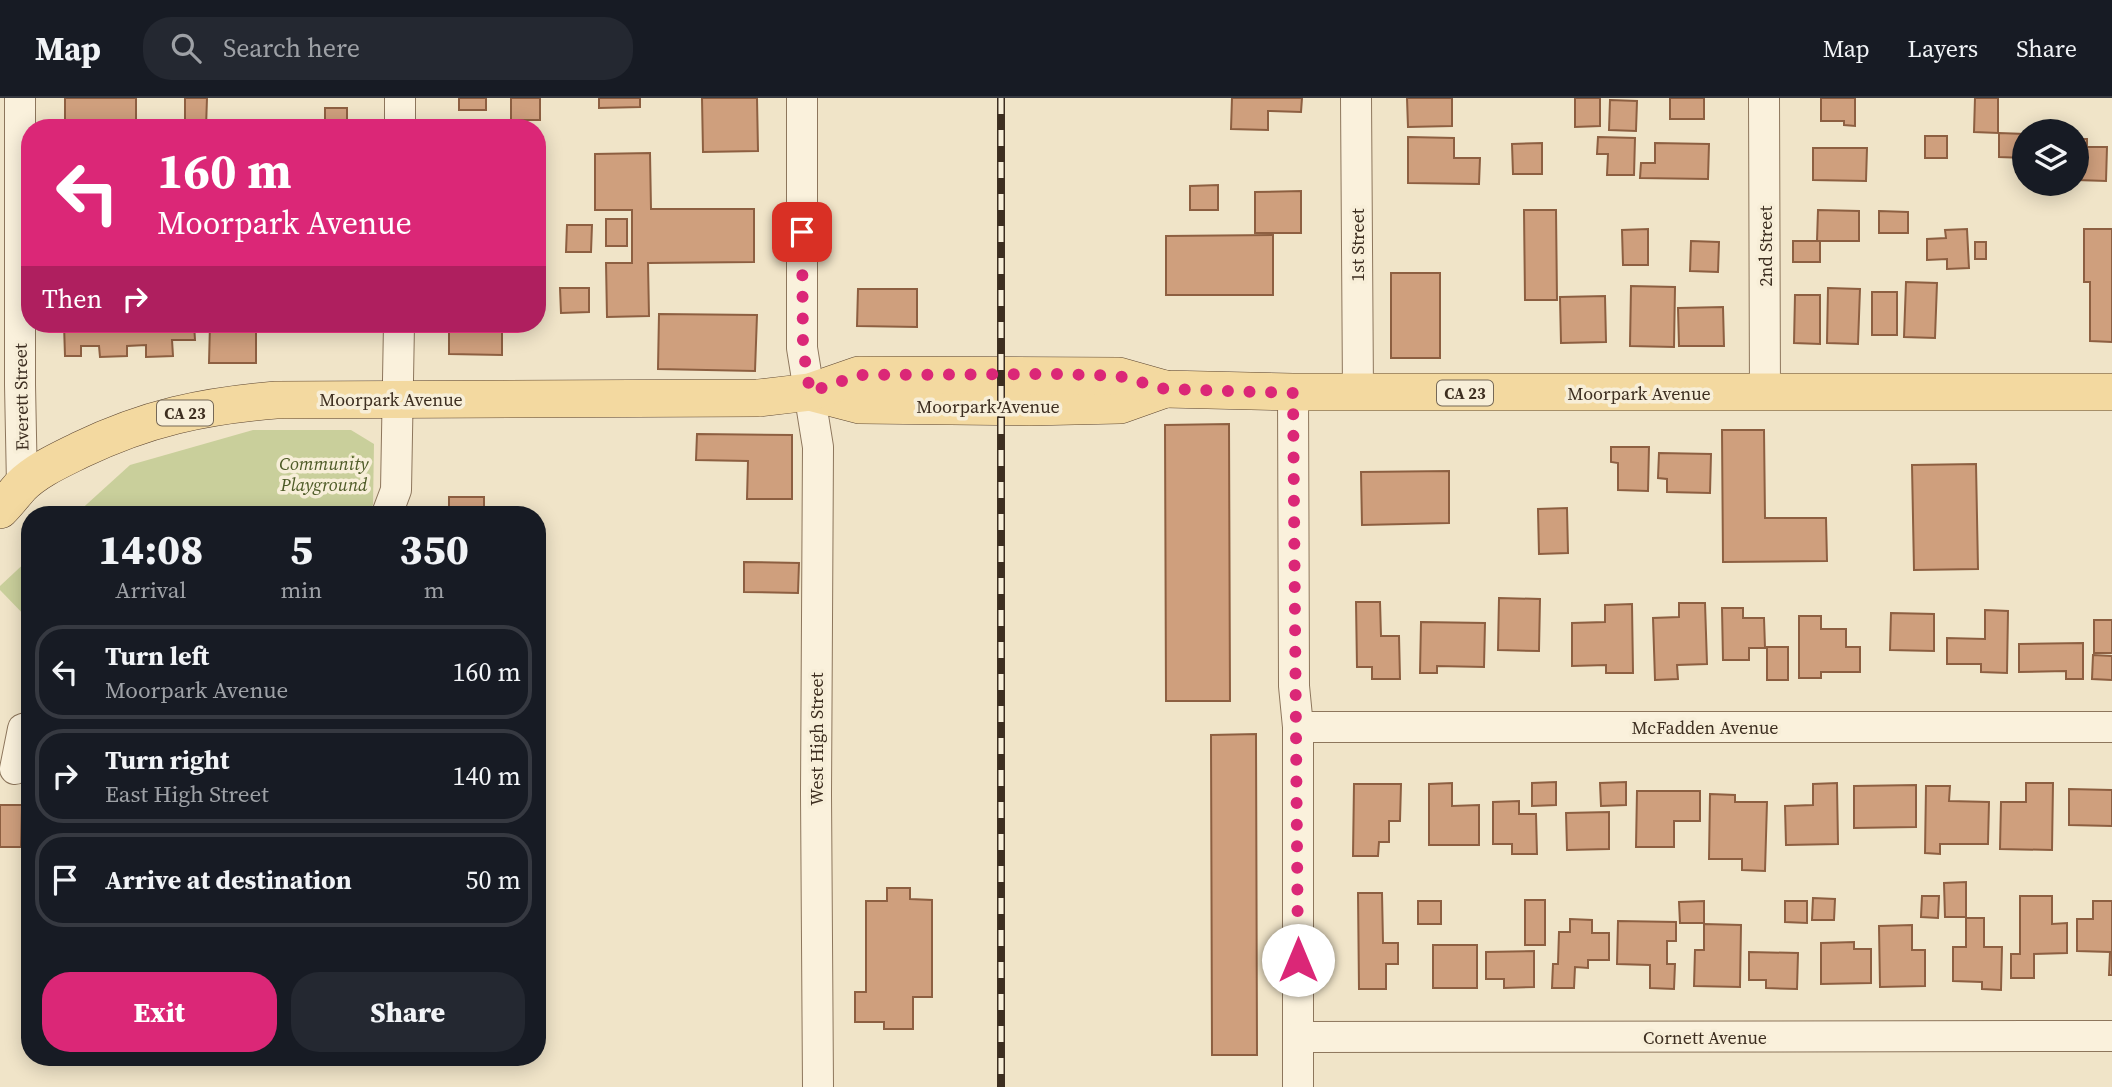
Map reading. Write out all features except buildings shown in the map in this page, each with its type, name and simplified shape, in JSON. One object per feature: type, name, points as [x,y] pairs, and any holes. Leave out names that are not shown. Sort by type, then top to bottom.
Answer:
[{"type":"main road","name":"Moorpark Avenue","points":[[11,498],[42,470],[116,433],[164,417],[233,403],[276,400],[758,398],[810,392],[860,405],[1029,407],[1120,405],[1165,389],[1293,393],[2112,392]]},
{"type":"street","name":"Everett Street","points":[[11,498],[20,385],[20,98]]},
{"type":"street","points":[[400,98],[400,119]]},
{"type":"street","name":"West High Street","points":[[802,98],[803,348],[818,447],[818,1087]]},
{"type":"street","name":"1st Street","points":[[1356,98],[1358,393]]},
{"type":"street","name":"2nd Street","points":[[1764,98],[1765,394]]},
{"type":"street","points":[[390,506],[396,490],[399,333]]},
{"type":"street","points":[[1293,393],[1294,686],[1298,727],[1298,1087]]},
{"type":"street","name":"McFadden Avenue","points":[[1298,727],[2112,727]]},
{"type":"street","points":[[15,769],[21,739]]},
{"type":"street","name":"Cornett Avenue","points":[[1298,1037],[2112,1037]]},
{"type":"green space","name":"Community Playground","points":[[253,430],[351,430],[374,444],[373,505],[85,506],[130,465]]},
{"type":"green space","points":[[21,566],[21,612],[0,590],[0,586]]},
{"type":"railway","points":[[1001,98],[1001,1087]]},
{"type":"route","points":[[802,232],[803,348],[810,392],[859,375],[1060,374],[1119,376],[1165,389],[1293,393],[1298,960]]}]
